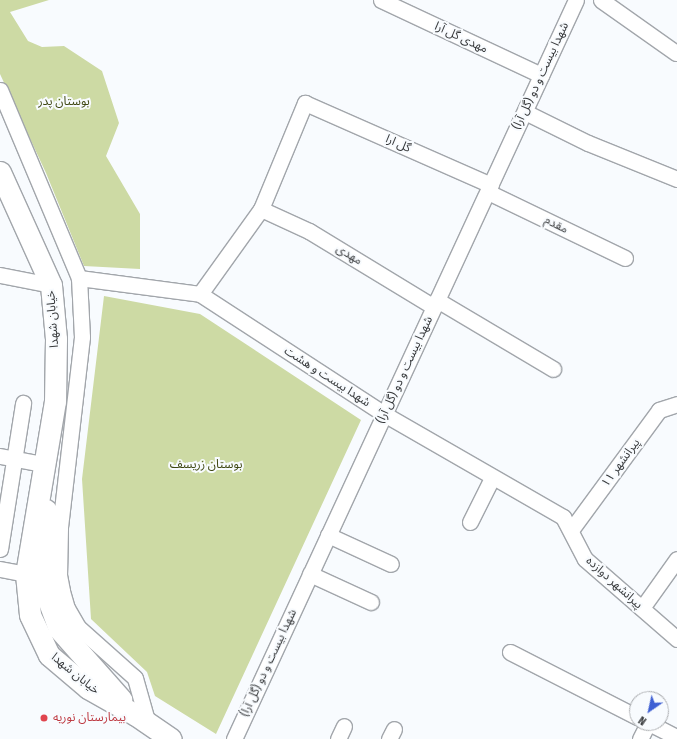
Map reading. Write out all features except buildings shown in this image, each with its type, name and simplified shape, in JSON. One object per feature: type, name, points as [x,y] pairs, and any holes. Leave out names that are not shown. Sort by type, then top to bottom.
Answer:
[{"type":"main road","name":"خیابان شهدا","points":[[0,172],[51,285],[56,339],[55,401],[42,470],[26,574],[30,615],[49,655],[88,688],[142,719],[171,739]]},
{"type":"main road","name":"خیابان شهدا","points":[[42,470],[46,514],[45,591],[59,629],[88,665],[142,719]]},
{"type":"street","name":"مهدی گل آرا","points":[[381,0],[541,76]]},
{"type":"street","name":"شهدا بیست و دو (گل آرا)","points":[[234,739],[576,0]]},
{"type":"street","points":[[601,0],[676,53]]},
{"type":"street","points":[[0,90],[79,278],[82,336],[60,528],[62,591],[67,608],[78,627],[135,678],[142,719]]},
{"type":"street","name":"گل ارا","points":[[261,209],[305,103],[489,189]]},
{"type":"street","points":[[525,112],[588,142],[677,179]]},
{"type":"street","name":"مقدم","points":[[489,189],[625,258]]},
{"type":"street","points":[[200,294],[261,209]]},
{"type":"street","name":"مهدی","points":[[261,209],[309,231],[553,369]]},
{"type":"street","points":[[0,275],[51,285]]},
{"type":"street","name":"شهدا بیست و هشت","points":[[79,278],[200,294],[384,414],[492,478],[562,517]]},
{"type":"street","points":[[0,549],[16,459],[23,403]]},
{"type":"street","name":"پیرانشهر ۱۱","points":[[571,530],[659,410],[677,404]]},
{"type":"street","points":[[0,456],[16,459],[42,470]]},
{"type":"street","points":[[470,522],[492,478]]},
{"type":"street","name":"پیرانشهر دوازده","points":[[562,517],[571,530],[585,559],[677,639]]},
{"type":"street","points":[[328,535],[391,564]]},
{"type":"street","points":[[642,608],[677,559]]},
{"type":"street","points":[[0,569],[26,574]]},
{"type":"street","points":[[310,574],[371,602]]},
{"type":"street","points":[[510,652],[629,713]]},
{"type":"street","points":[[665,731],[677,737]]},
{"type":"green space","name":"بوستان پدر","points":[[0,0],[49,0],[10,12],[28,41],[42,47],[64,46],[102,71],[119,123],[106,156],[140,214],[140,269],[84,266],[46,173],[0,74]]},
{"type":"green space","name":"بوستان زریسف","points":[[104,296],[200,314],[361,420],[216,734],[155,696],[147,672],[91,619],[82,479]]},
{"type":"place","name":"بیمارستان نوریه","points":[[44,718]]}]
